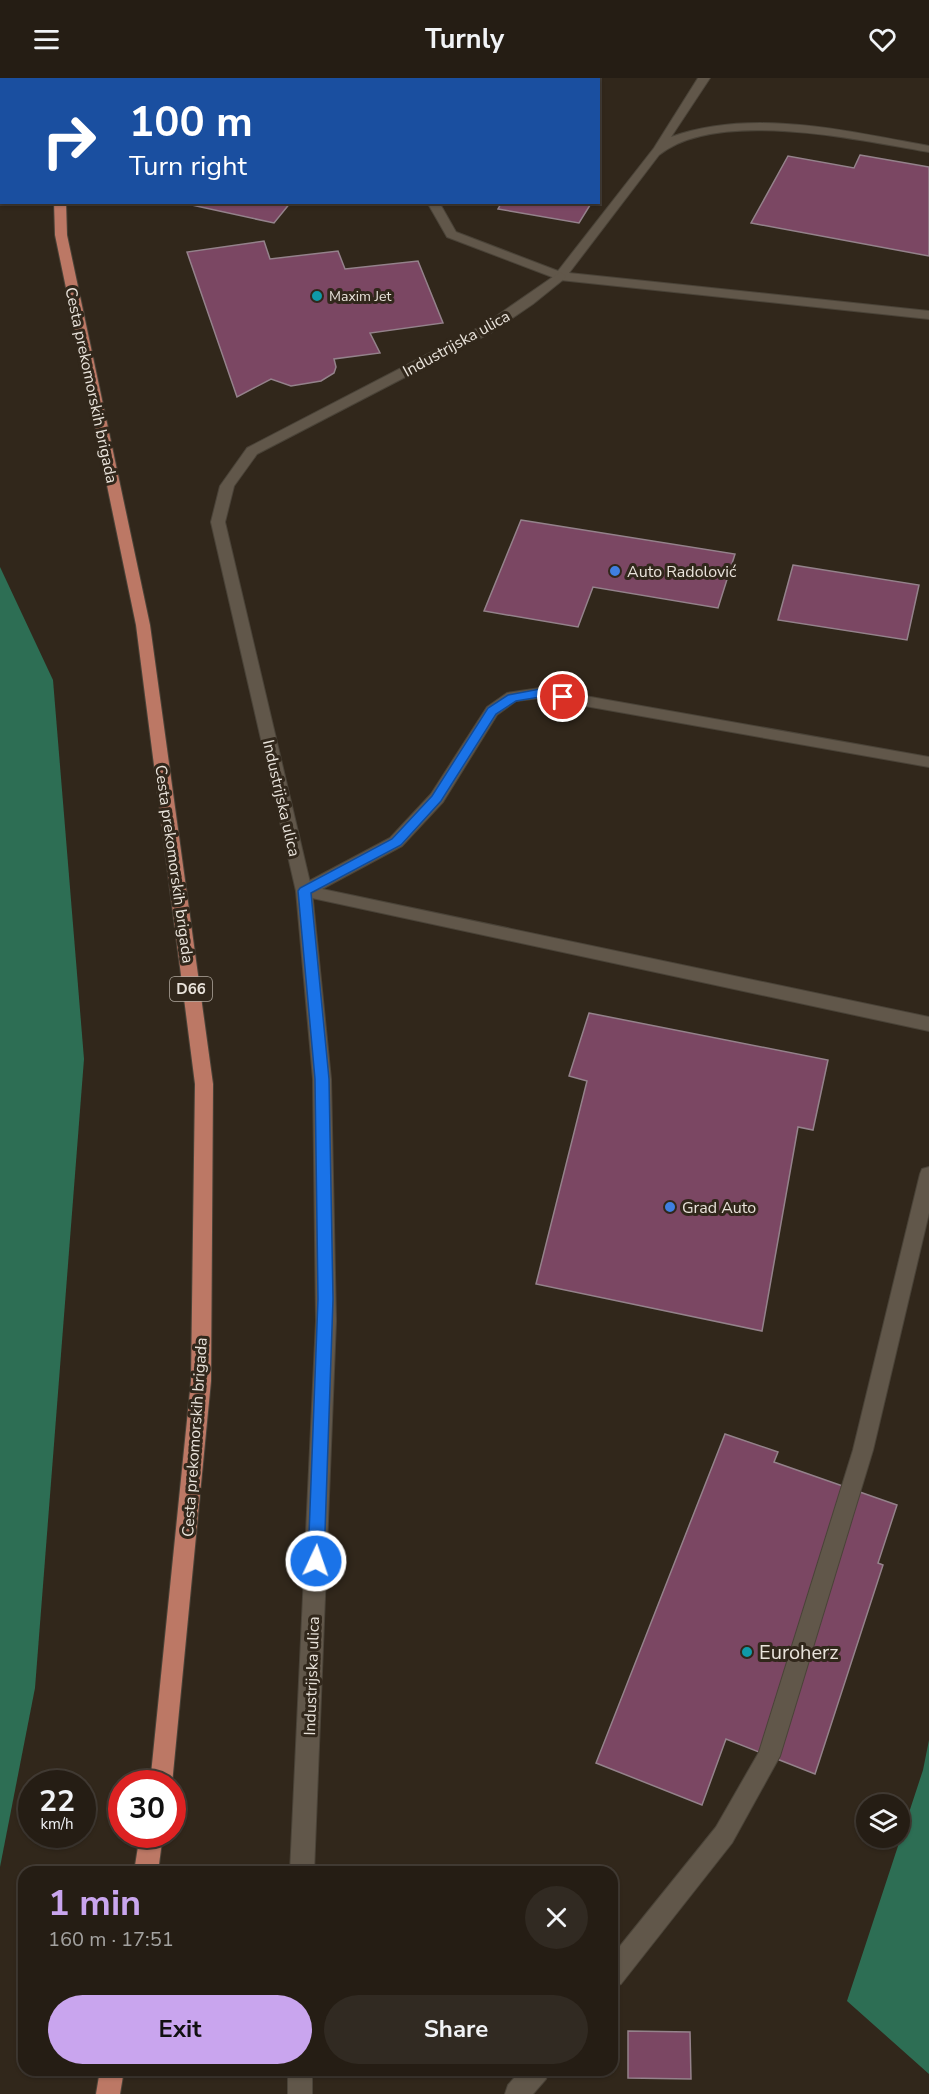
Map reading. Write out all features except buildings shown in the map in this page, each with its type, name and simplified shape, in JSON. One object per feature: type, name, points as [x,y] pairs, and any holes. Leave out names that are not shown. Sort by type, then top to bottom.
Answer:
[{"type":"main road","name":"Cesta prekomorskih brigada","points":[[60,204],[61,235],[143,625],[204,1084],[201,1381],[162,1770]]},
{"type":"main road","points":[[147,1866],[150,1848]]},
{"type":"main road","points":[[108,2094],[111,2076]]},
{"type":"street","name":"Industrijska ulica","points":[[302,1866],[326,1321],[322,1079],[304,891],[218,522],[227,486],[252,451],[487,329],[561,276],[655,153],[704,78]]},
{"type":"street","points":[[655,153],[675,139],[707,130],[744,128],[845,135],[929,149]]},
{"type":"street","points":[[434,204],[451,234],[561,276],[929,315]]},
{"type":"street","points":[[304,891],[396,842],[437,798],[492,711],[512,698],[540,693],[929,762]]},
{"type":"street","points":[[304,891],[929,1024]]},
{"type":"street","points":[[618,1968],[724,1835],[769,1756],[863,1450],[929,1174]]},
{"type":"street","points":[[300,2076],[300,2094]]},
{"type":"street","points":[[518,2094],[532,2076]]},
{"type":"green space","points":[[0,567],[53,680],[84,1059],[35,1688],[0,1867]]},
{"type":"green space","points":[[929,1740],[929,2074],[847,2001],[897,1848],[910,1848],[910,1810],[923,1770]]},
{"type":"place","name":"Maxim Jet","points":[[317,296]]},
{"type":"place","name":"Auto Radolović","points":[[615,571]]},
{"type":"place","name":"Grad Auto","points":[[670,1207]]},
{"type":"place","name":"Euroherz","points":[[747,1652]]},
{"type":"route","points":[[316,1561],[326,1299],[322,1079],[304,891],[396,842],[437,798],[492,711],[512,698],[540,693],[563,697]]}]
